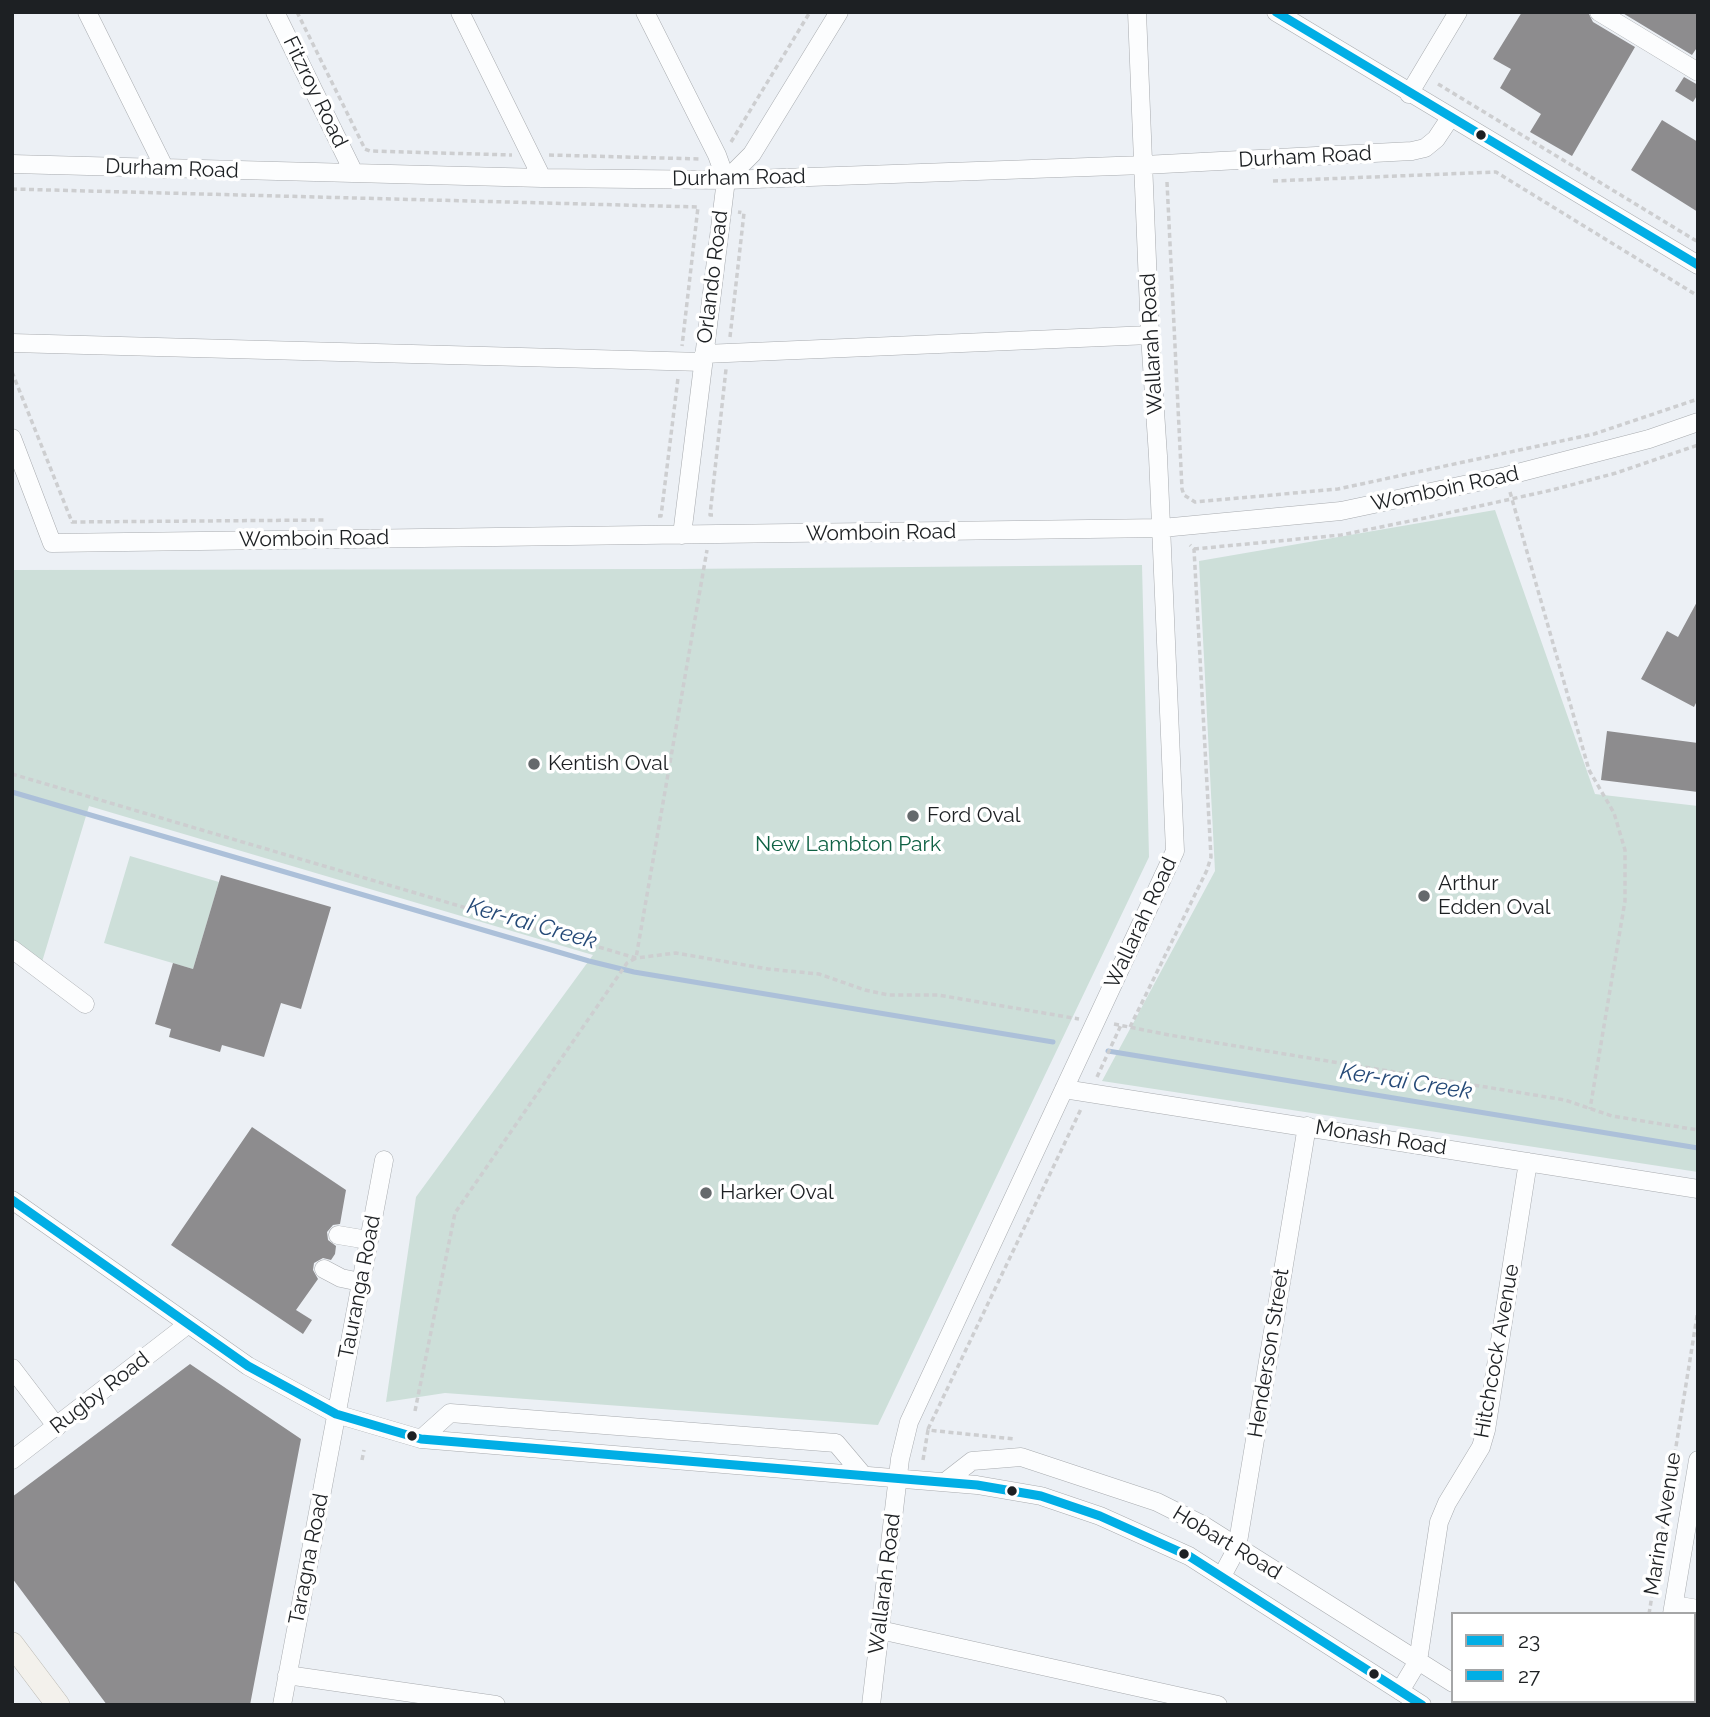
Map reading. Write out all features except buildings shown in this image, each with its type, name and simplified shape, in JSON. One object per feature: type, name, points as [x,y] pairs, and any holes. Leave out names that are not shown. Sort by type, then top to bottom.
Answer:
[{"type":"main road","points":[[12,1644],[58,1705]]},
{"type":"street","points":[[87,12],[165,169]]},
{"type":"street","name":"Fitzroy Road","points":[[275,12],[355,173]]},
{"type":"street","points":[[460,12],[542,178]]},
{"type":"street","points":[[645,12],[717,155],[726,180]]},
{"type":"street","name":"Wallarah Road","points":[[871,1705],[898,1478],[904,1439],[917,1402],[1175,851],[1137,12]]},
{"type":"street","points":[[1276,12],[1698,265]]},
{"type":"street","points":[[1409,94],[1458,12]]},
{"type":"street","points":[[1599,12],[1698,72]]},
{"type":"street","name":"Orlando Road","points":[[682,535],[726,180],[752,154],[834,15]]},
{"type":"street","name":"Durham Road","points":[[12,164],[542,178],[726,180],[1144,165],[1412,151],[1425,148],[1436,139],[1450,118]]},
{"type":"street","points":[[12,343],[680,362],[728,353],[1150,335]]},
{"type":"street","name":"Womboin Road","points":[[12,438],[52,542],[1162,528],[1341,511],[1506,476],[1649,439],[1698,422]]},
{"type":"street","points":[[12,949],[85,1004]]},
{"type":"street","name":"Monash Road","points":[[1064,1089],[1698,1189]]},
{"type":"street","name":"Henderson Street","points":[[1222,1576],[1237,1548],[1307,1126]]},
{"type":"street","name":"Tauranga Road","points":[[336,1414],[384,1160]]},
{"type":"street","name":"Hitchcock Avenue","points":[[1400,1691],[1418,1661],[1439,1522],[1447,1503],[1481,1447],[1486,1430],[1528,1162]]},
{"type":"street","name":"Hobart Road","points":[[12,1200],[248,1366],[336,1414],[421,1439],[1011,1489],[1079,1508],[1156,1540],[1222,1576],[1418,1704]]},
{"type":"street","points":[[338,1234],[368,1240]]},
{"type":"street","points":[[324,1269],[341,1278],[360,1282]]},
{"type":"street","name":"Rugby Road","points":[[12,1460],[187,1325]]},
{"type":"street","points":[[12,1367],[57,1427]]},
{"type":"street","points":[[421,1439],[450,1413],[836,1443],[863,1475]]},
{"type":"street","name":"Taragna Road","points":[[282,1705],[336,1414]]},
{"type":"street","name":"Hobart Road","points":[[945,1482],[972,1461],[1021,1457],[1157,1502],[1203,1525],[1451,1682]]},
{"type":"street","name":"Marina Avenue","points":[[1673,1609],[1698,1460]]},
{"type":"street","points":[[1673,1609],[1698,1609]]},
{"type":"street","points":[[880,1630],[1217,1705]]},
{"type":"street","points":[[287,1675],[496,1705]]},
{"type":"path","points":[[297,12],[365,149],[521,155]]},
{"type":"path","points":[[731,142],[810,12]]},
{"type":"path","points":[[1438,84],[1698,242]]},
{"type":"path","points":[[541,155],[701,159]]},
{"type":"path","points":[[1273,181],[1496,172],[1698,296]]},
{"type":"path","points":[[1167,182],[1181,472],[1184,495],[1195,502],[1338,488],[1594,434],[1698,399]]},
{"type":"path","points":[[12,189],[698,206],[662,516],[649,516]]},
{"type":"path","points":[[697,210],[705,211]]},
{"type":"path","points":[[722,515],[710,515],[744,213],[738,212]]},
{"type":"path","points":[[12,372],[72,522],[337,520]]},
{"type":"path","points":[[1190,545],[1194,549],[1341,535],[1512,499],[1616,473],[1698,445]]},
{"type":"path","points":[[1506,476],[1589,770],[1614,813],[1625,850],[1625,901],[1590,1109]]},
{"type":"path","points":[[636,958],[710,535]]},
{"type":"path","points":[[12,774],[636,958]]},
{"type":"path","points":[[415,1411],[455,1213],[628,962],[636,958],[676,953],[768,969],[818,974],[889,995],[956,997],[1565,1100],[1612,1116],[1698,1130]]},
{"type":"path","points":[[1097,1077],[1121,1025]]},
{"type":"path","points":[[928,1430],[1081,1109]]},
{"type":"path","name":"Marina Avenue","points":[[1649,1612],[1698,1310]]},
{"type":"path","points":[[362,1460],[364,1450]]},
{"type":"green space","points":[[1495,510],[1595,794],[1698,806],[1698,1172],[1102,1081],[1215,871],[1199,561]]},
{"type":"green space","name":"New Lambton Park","points":[[1142,565],[1149,857],[878,1425],[445,1393],[386,1402],[416,1197],[593,955],[89,806],[42,962],[12,943],[12,570]]},
{"type":"green space","points":[[130,856],[219,882],[193,969],[104,943]]},
{"type":"waterway","name":"Ker-rai Creek","points":[[12,792],[634,972],[1053,1042]]},
{"type":"waterway","name":"Ker-rai Creek","points":[[1108,1051],[1698,1148]]},
{"type":"transit line","name":"27","points":[[1276,12],[1698,265]]},
{"type":"transit line","name":"23","points":[[12,1200],[248,1366],[336,1414],[421,1439],[977,1485],[1041,1496],[1100,1516],[1189,1556],[1422,1705]]},
{"type":"place","name":"Kentish Oval","points":[[534,764]]},
{"type":"place","name":"Ford Oval","points":[[913,816]]},
{"type":"place","name":"Arthur Edden Oval","points":[[1424,896]]},
{"type":"place","name":"Harker Oval","points":[[706,1193]]}]
